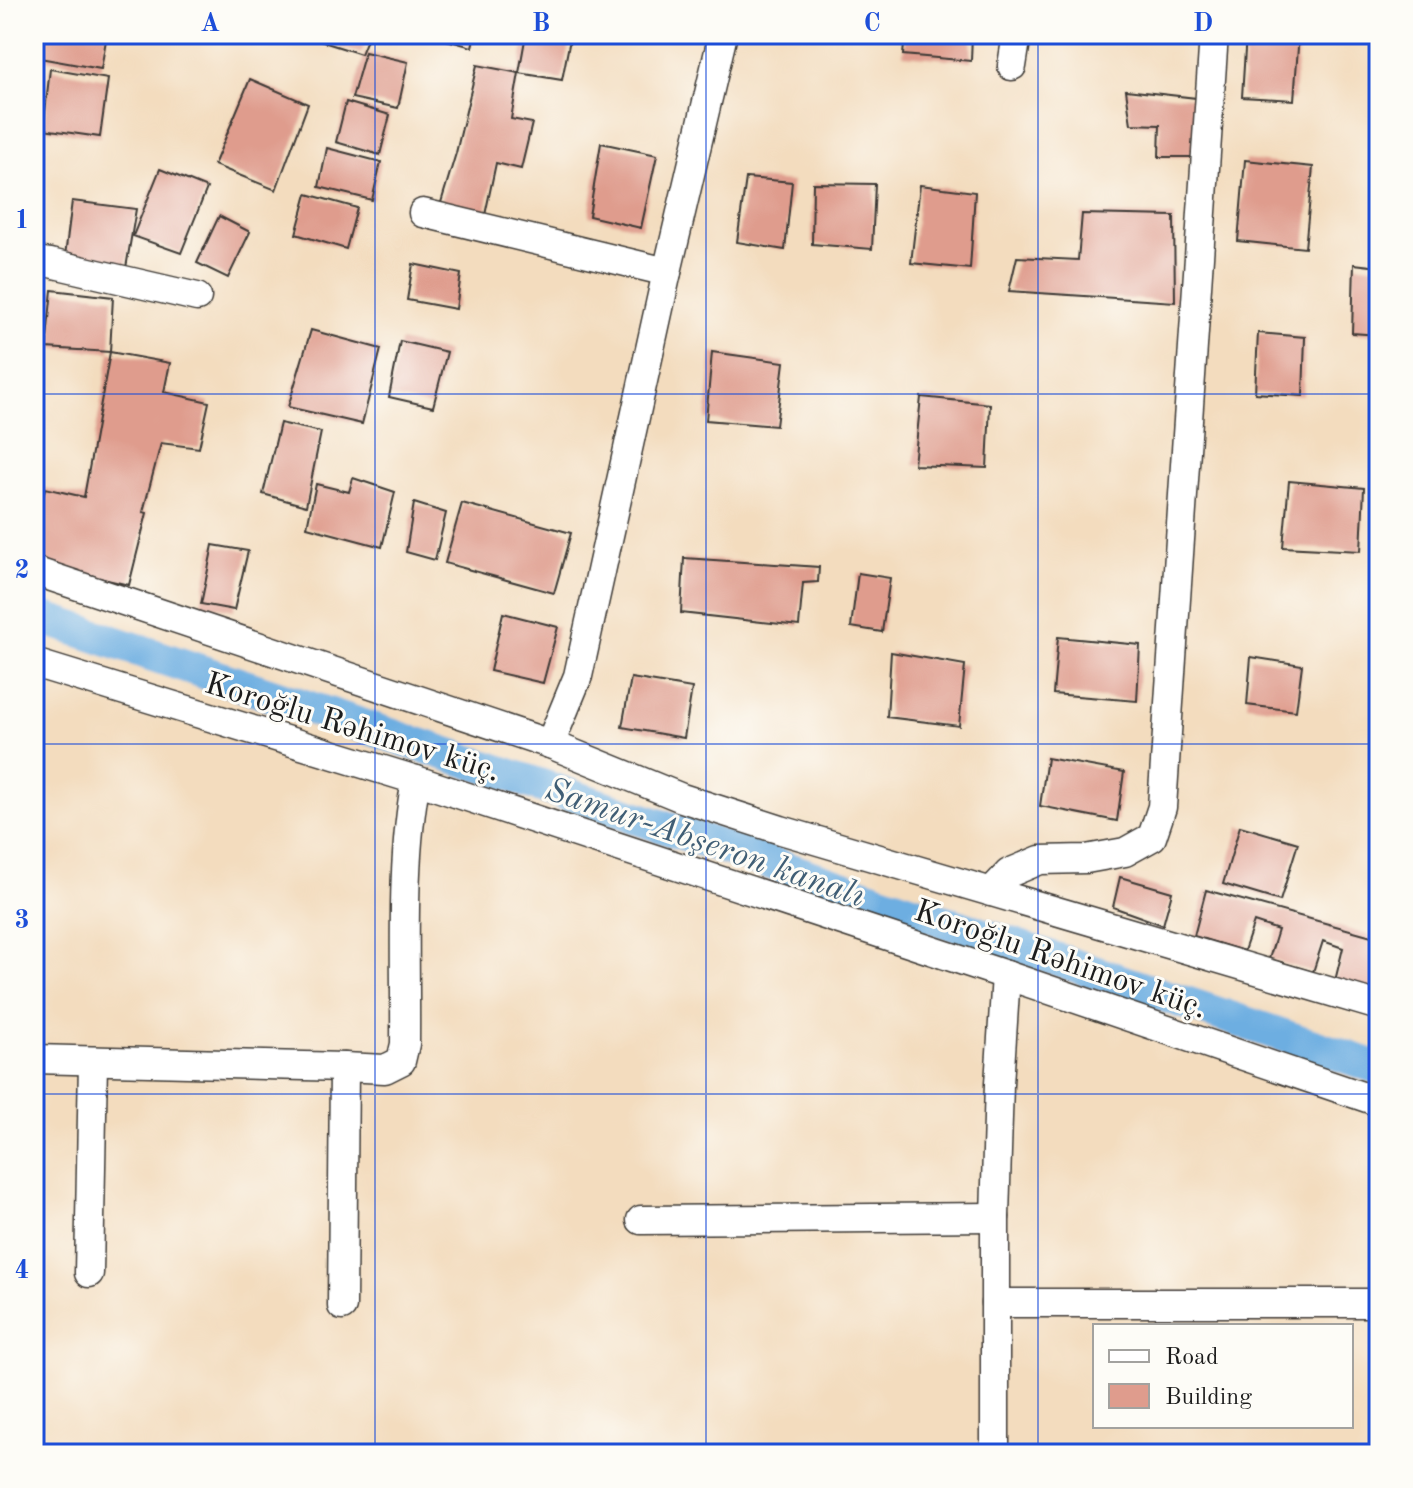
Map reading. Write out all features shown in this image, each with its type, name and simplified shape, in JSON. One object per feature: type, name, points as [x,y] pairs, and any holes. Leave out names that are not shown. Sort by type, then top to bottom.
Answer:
[{"type":"street","points":[[550,744],[578,676],[723,34]]},
{"type":"street","points":[[1012,66],[1017,34]]},
{"type":"street","points":[[991,892],[1009,873],[1040,860],[1086,859],[1125,852],[1152,837],[1162,807],[1214,34]]},
{"type":"street","points":[[423,213],[667,272]]},
{"type":"street","points":[[34,261],[197,297]]},
{"type":"street","name":"Koroğlu Rəhimov küç.","points":[[34,571],[550,744],[682,798],[1379,1006]]},
{"type":"street","name":"Koroğlu Rəhimov küç.","points":[[34,663],[416,780],[1379,1102]]},
{"type":"street","points":[[34,1059],[385,1069],[401,1061],[405,1044],[409,817],[416,780]]},
{"type":"street","points":[[995,1454],[995,1217],[1006,975]]},
{"type":"street","points":[[89,1273],[93,1062]]},
{"type":"street","points":[[342,1306],[344,1067]]},
{"type":"street","points":[[641,1220],[995,1217]]},
{"type":"street","points":[[995,1303],[1379,1303]]},
{"type":"building","points":[[35,34],[107,34],[101,69],[34,57]]},
{"type":"building","points":[[319,34],[369,34],[361,54],[317,40]]},
{"type":"building","points":[[425,34],[475,34],[472,47]]},
{"type":"building","points":[[526,34],[571,34],[562,80],[519,73]]},
{"type":"building","points":[[905,34],[972,34],[971,61],[903,55]]},
{"type":"building","points":[[1246,34],[1299,34],[1294,100],[1242,97]]},
{"type":"building","points":[[365,52],[408,62],[398,108],[352,98]]},
{"type":"building","points":[[477,65],[519,73],[511,119],[532,123],[521,169],[496,163],[485,215],[440,206]]},
{"type":"building","points":[[50,69],[108,79],[100,137],[43,129]]},
{"type":"building","points":[[250,79],[308,104],[276,190],[214,165]]},
{"type":"building","points":[[1126,90],[1196,98],[1194,157],[1159,157],[1160,125],[1131,124]]},
{"type":"building","points":[[346,102],[390,115],[380,155],[336,142]]},
{"type":"building","points":[[601,143],[657,155],[641,228],[589,216]]},
{"type":"building","points":[[327,148],[381,162],[372,200],[319,187]]},
{"type":"building","points":[[1245,160],[1313,167],[1305,248],[1238,241]]},
{"type":"building","points":[[160,169],[207,188],[181,253],[133,236]]},
{"type":"building","points":[[746,178],[792,182],[785,250],[737,242]]},
{"type":"building","points":[[813,183],[875,184],[872,249],[812,244]]},
{"type":"building","points":[[920,185],[975,192],[970,269],[911,263]]},
{"type":"building","points":[[307,194],[357,208],[346,249],[296,234]]},
{"type":"building","points":[[72,201],[136,209],[126,268],[65,256]]},
{"type":"building","points":[[1082,214],[1174,216],[1175,302],[1009,291],[1017,257],[1078,260]]},
{"type":"building","points":[[219,216],[250,232],[228,278],[197,263]]},
{"type":"building","points":[[413,264],[461,274],[456,309],[407,300]]},
{"type":"building","points":[[1354,264],[1379,267],[1379,335],[1352,333]]},
{"type":"building","points":[[52,290],[113,297],[110,352],[46,348]]},
{"type":"building","points":[[311,330],[381,349],[362,424],[288,407]]},
{"type":"building","points":[[1258,333],[1305,337],[1303,396],[1255,393]]},
{"type":"building","points":[[400,341],[447,352],[433,407],[389,397]]},
{"type":"building","points":[[110,352],[170,363],[164,392],[209,402],[199,448],[161,443],[129,585],[34,563],[34,535],[45,488],[84,497]]},
{"type":"building","points":[[712,352],[784,362],[776,426],[706,420]]},
{"type":"building","points":[[921,397],[990,404],[987,468],[914,465]]},
{"type":"building","points":[[280,423],[321,432],[306,506],[263,494]]},
{"type":"building","points":[[353,478],[395,492],[382,547],[307,527],[316,484],[349,492]]},
{"type":"building","points":[[1289,481],[1364,488],[1361,551],[1283,547]]},
{"type":"building","points":[[414,503],[446,513],[435,560],[406,552]]},
{"type":"building","points":[[462,503],[571,533],[554,593],[445,563]]},
{"type":"building","points":[[213,545],[248,551],[234,610],[201,604]]},
{"type":"building","points":[[684,558],[819,567],[818,582],[803,583],[799,626],[681,613]]},
{"type":"building","points":[[858,573],[890,578],[882,632],[851,627]]},
{"type":"building","points":[[503,613],[558,627],[543,683],[490,671]]},
{"type":"building","points":[[1058,637],[1140,645],[1137,701],[1053,694]]},
{"type":"building","points":[[891,652],[965,665],[959,726],[887,717]]},
{"type":"building","points":[[1251,657],[1302,665],[1296,711],[1247,705]]},
{"type":"building","points":[[631,678],[692,688],[684,738],[622,727]]},
{"type":"building","points":[[1047,758],[1124,772],[1117,821],[1040,806]]},
{"type":"building","points":[[1240,826],[1298,843],[1280,901],[1223,884]]},
{"type":"building","points":[[1120,877],[1172,892],[1163,925],[1113,907]]},
{"type":"building","points":[[1206,890],[1379,938],[1379,992],[1335,981],[1343,948],[1323,941],[1313,972],[1269,959],[1278,930],[1254,922],[1244,951],[1194,936]]},
{"type":"waterway","name":"Samur-Abşeron kanalı","points":[[34,615],[1379,1068]]}]
